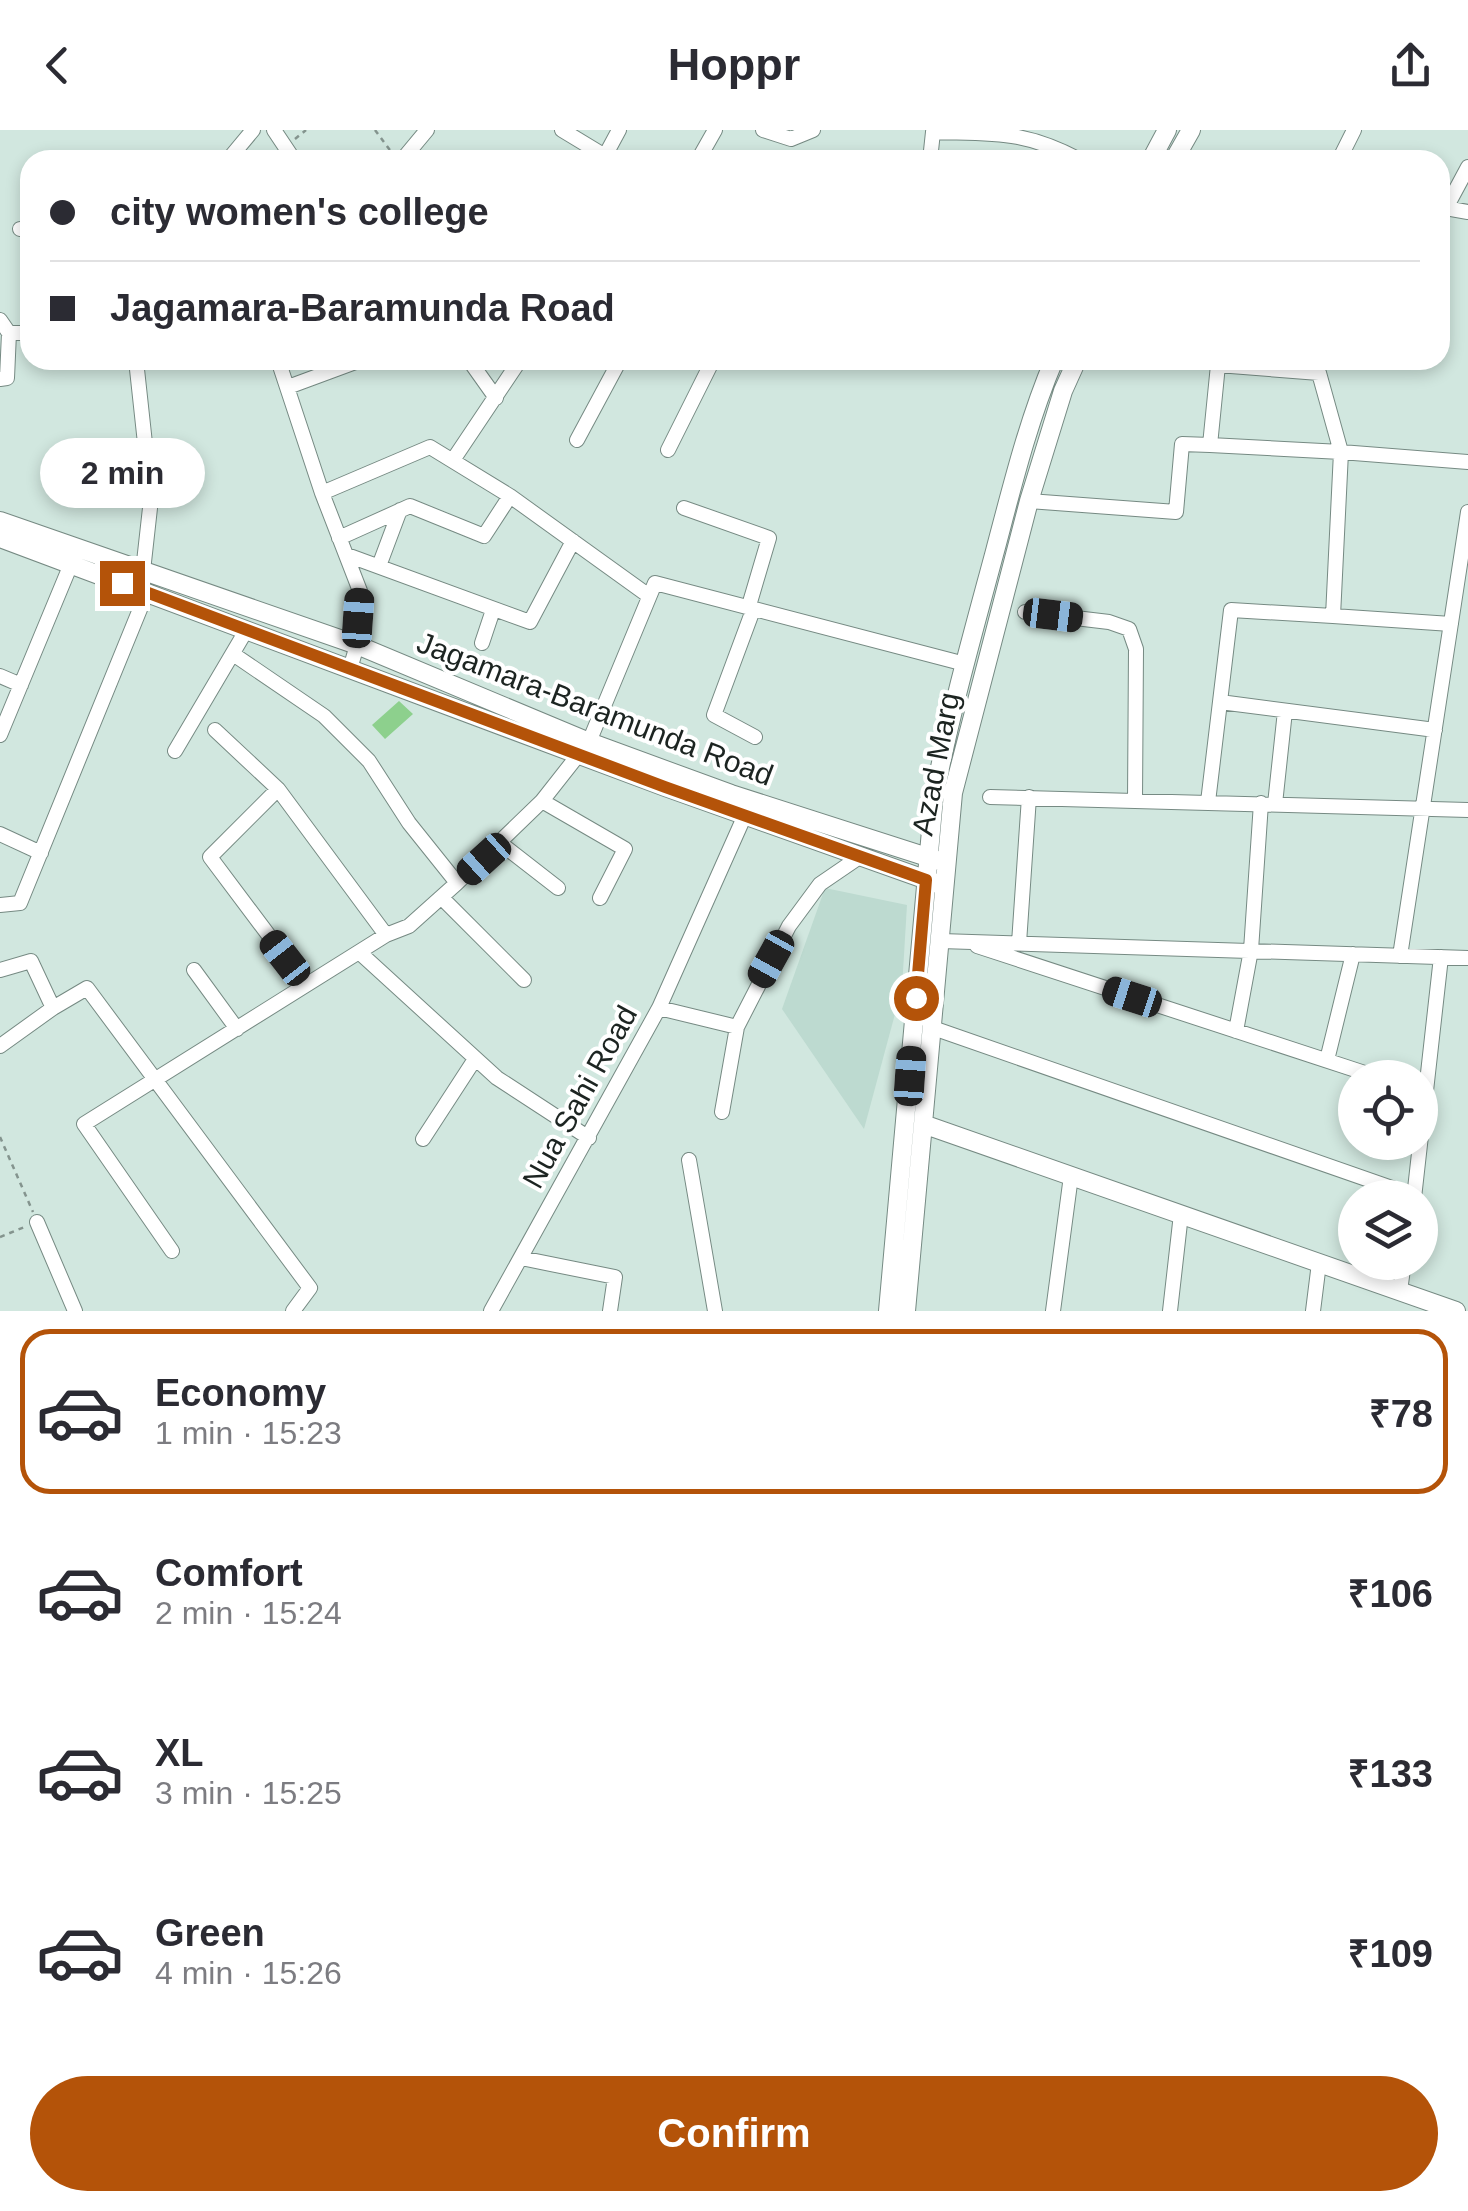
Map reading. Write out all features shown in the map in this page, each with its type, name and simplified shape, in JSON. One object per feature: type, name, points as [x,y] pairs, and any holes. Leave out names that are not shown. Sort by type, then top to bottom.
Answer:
[{"type":"street","points":[[236,150],[253,130]]},
{"type":"street","points":[[408,150],[427,130]]},
{"type":"street","points":[[562,130],[595,150]]},
{"type":"street","points":[[763,130],[791,139],[813,130]]},
{"type":"street","points":[[931,150],[933,132],[1011,131],[1036,137],[1061,150]]},
{"type":"street","points":[[1450,197],[1468,167]]},
{"type":"street","points":[[0,379],[8,378],[5,327]]},
{"type":"street","points":[[137,370],[151,499],[143,571]]},
{"type":"street","points":[[282,370],[322,493],[360,591],[357,645],[350,668]]},
{"type":"street","points":[[288,387],[334,370]]},
{"type":"street","points":[[475,370],[496,398]]},
{"type":"street","points":[[453,460],[514,370]]},
{"type":"street","points":[[577,440],[615,370]]},
{"type":"street","points":[[668,450],[708,370]]},
{"type":"street","name":"Azad Marg","points":[[888,1311],[935,883],[944,745],[1032,420],[1050,370]]},
{"type":"street","name":"Azad Marg","points":[[937,861],[962,751],[1029,501],[1074,370]]},
{"type":"street","points":[[1210,445],[1218,370]]},
{"type":"street","points":[[1281,370],[1319,373],[1341,452],[1332,616]]},
{"type":"street","points":[[1029,501],[1176,512],[1182,444],[1468,462]]},
{"type":"street","points":[[322,493],[430,447],[510,496],[650,596]]},
{"type":"street","points":[[340,538],[410,506],[484,536],[510,496]]},
{"type":"street","points":[[684,508],[769,538],[751,610],[714,715],[755,736]]},
{"type":"street","points":[[380,566],[400,510]]},
{"type":"street","points":[[1400,956],[1468,512]]},
{"type":"street","name":"Jagamara-Baramunda Road","points":[[0,521],[357,645],[584,748],[745,815],[935,883]]},
{"type":"street","name":"Jagamara-Baramunda Road","points":[[0,538],[350,668],[937,861]]},
{"type":"street","points":[[347,555],[530,622],[573,542]]},
{"type":"street","points":[[0,735],[72,564]]},
{"type":"street","points":[[172,1251],[84,1124],[386,935],[409,926],[458,883],[542,801],[584,748],[655,584],[964,664]]},
{"type":"street","points":[[0,905],[20,904],[147,592]]},
{"type":"street","points":[[482,643],[494,610]]},
{"type":"street","points":[[1208,802],[1231,610],[1451,624]]},
{"type":"street","points":[[1025,612],[1109,622],[1129,629],[1136,649],[1135,800]]},
{"type":"street","points":[[174,751],[247,630]]},
{"type":"street","points":[[233,654],[324,716],[358,750],[409,823],[458,883]]},
{"type":"street","points":[[0,676],[21,685]]},
{"type":"street","points":[[1220,702],[1435,730]]},
{"type":"street","points":[[1236,1030],[1285,711]]},
{"type":"street","points":[[215,730],[278,789],[386,935]]},
{"type":"street","points":[[278,789],[210,858],[306,985]]},
{"type":"street","points":[[990,796],[1468,810]]},
{"type":"street","points":[[1019,943],[1029,797]]},
{"type":"street","points":[[542,801],[625,849],[600,898]]},
{"type":"street","points":[[660,1008],[745,815]]},
{"type":"street","points":[[0,834],[41,854]]},
{"type":"street","points":[[500,843],[558,888]]},
{"type":"street","points":[[722,1112],[737,1027],[789,926],[820,884],[861,856]]},
{"type":"street","name":"Azad Marg","points":[[906,1311],[932,1028],[950,941],[935,883]]},
{"type":"street","points":[[442,898],[524,980]]},
{"type":"street","points":[[950,941],[1468,958]]},
{"type":"street","points":[[950,941],[1338,1064]]},
{"type":"street","points":[[359,952],[497,1078],[589,1138]]},
{"type":"street","points":[[1327,1060],[1353,954]]},
{"type":"street","points":[[1427,1060],[1441,957]]},
{"type":"street","points":[[0,970],[31,960],[54,1008]]},
{"type":"street","points":[[194,970],[237,1029]]},
{"type":"street","points":[[0,1046],[87,988],[310,1288],[293,1311]]},
{"type":"street","name":"Nua Sahi Road","points":[[491,1311],[660,1008],[737,1027]]},
{"type":"street","points":[[932,1028],[1366,1180]]},
{"type":"street","points":[[423,1139],[475,1059]]},
{"type":"street","points":[[923,1124],[1456,1311]]},
{"type":"street","points":[[689,1160],[715,1311]]},
{"type":"street","points":[[1053,1311],[1070,1176]]},
{"type":"street","points":[[1170,1311],[1181,1214]]},
{"type":"street","points":[[38,1222],[75,1311]]},
{"type":"street","points":[[521,1258],[616,1277],[610,1311]]},
{"type":"street","points":[[1313,1311],[1319,1263]]},
{"type":"street","points":[[1400,1291],[1402,1280]]},
{"type":"path","points":[[376,130],[391,150]]},
{"type":"path","points":[[0,1138],[38,1222],[0,1237]]},
{"type":"shaded area","points":[[825,888],[907,905],[902,988],[864,1129],[782,1009]]},
{"type":"building","points":[[135,449],[140,492],[120,495],[114,451]]},
{"type":"building","points":[[51,483],[83,489],[95,499],[91,508],[48,492]]},
{"type":"building","points":[[399,701],[413,714],[385,739],[372,725]]},
{"type":"route","points":[[122,583],[665,787],[926,880],[916,998]]}]
